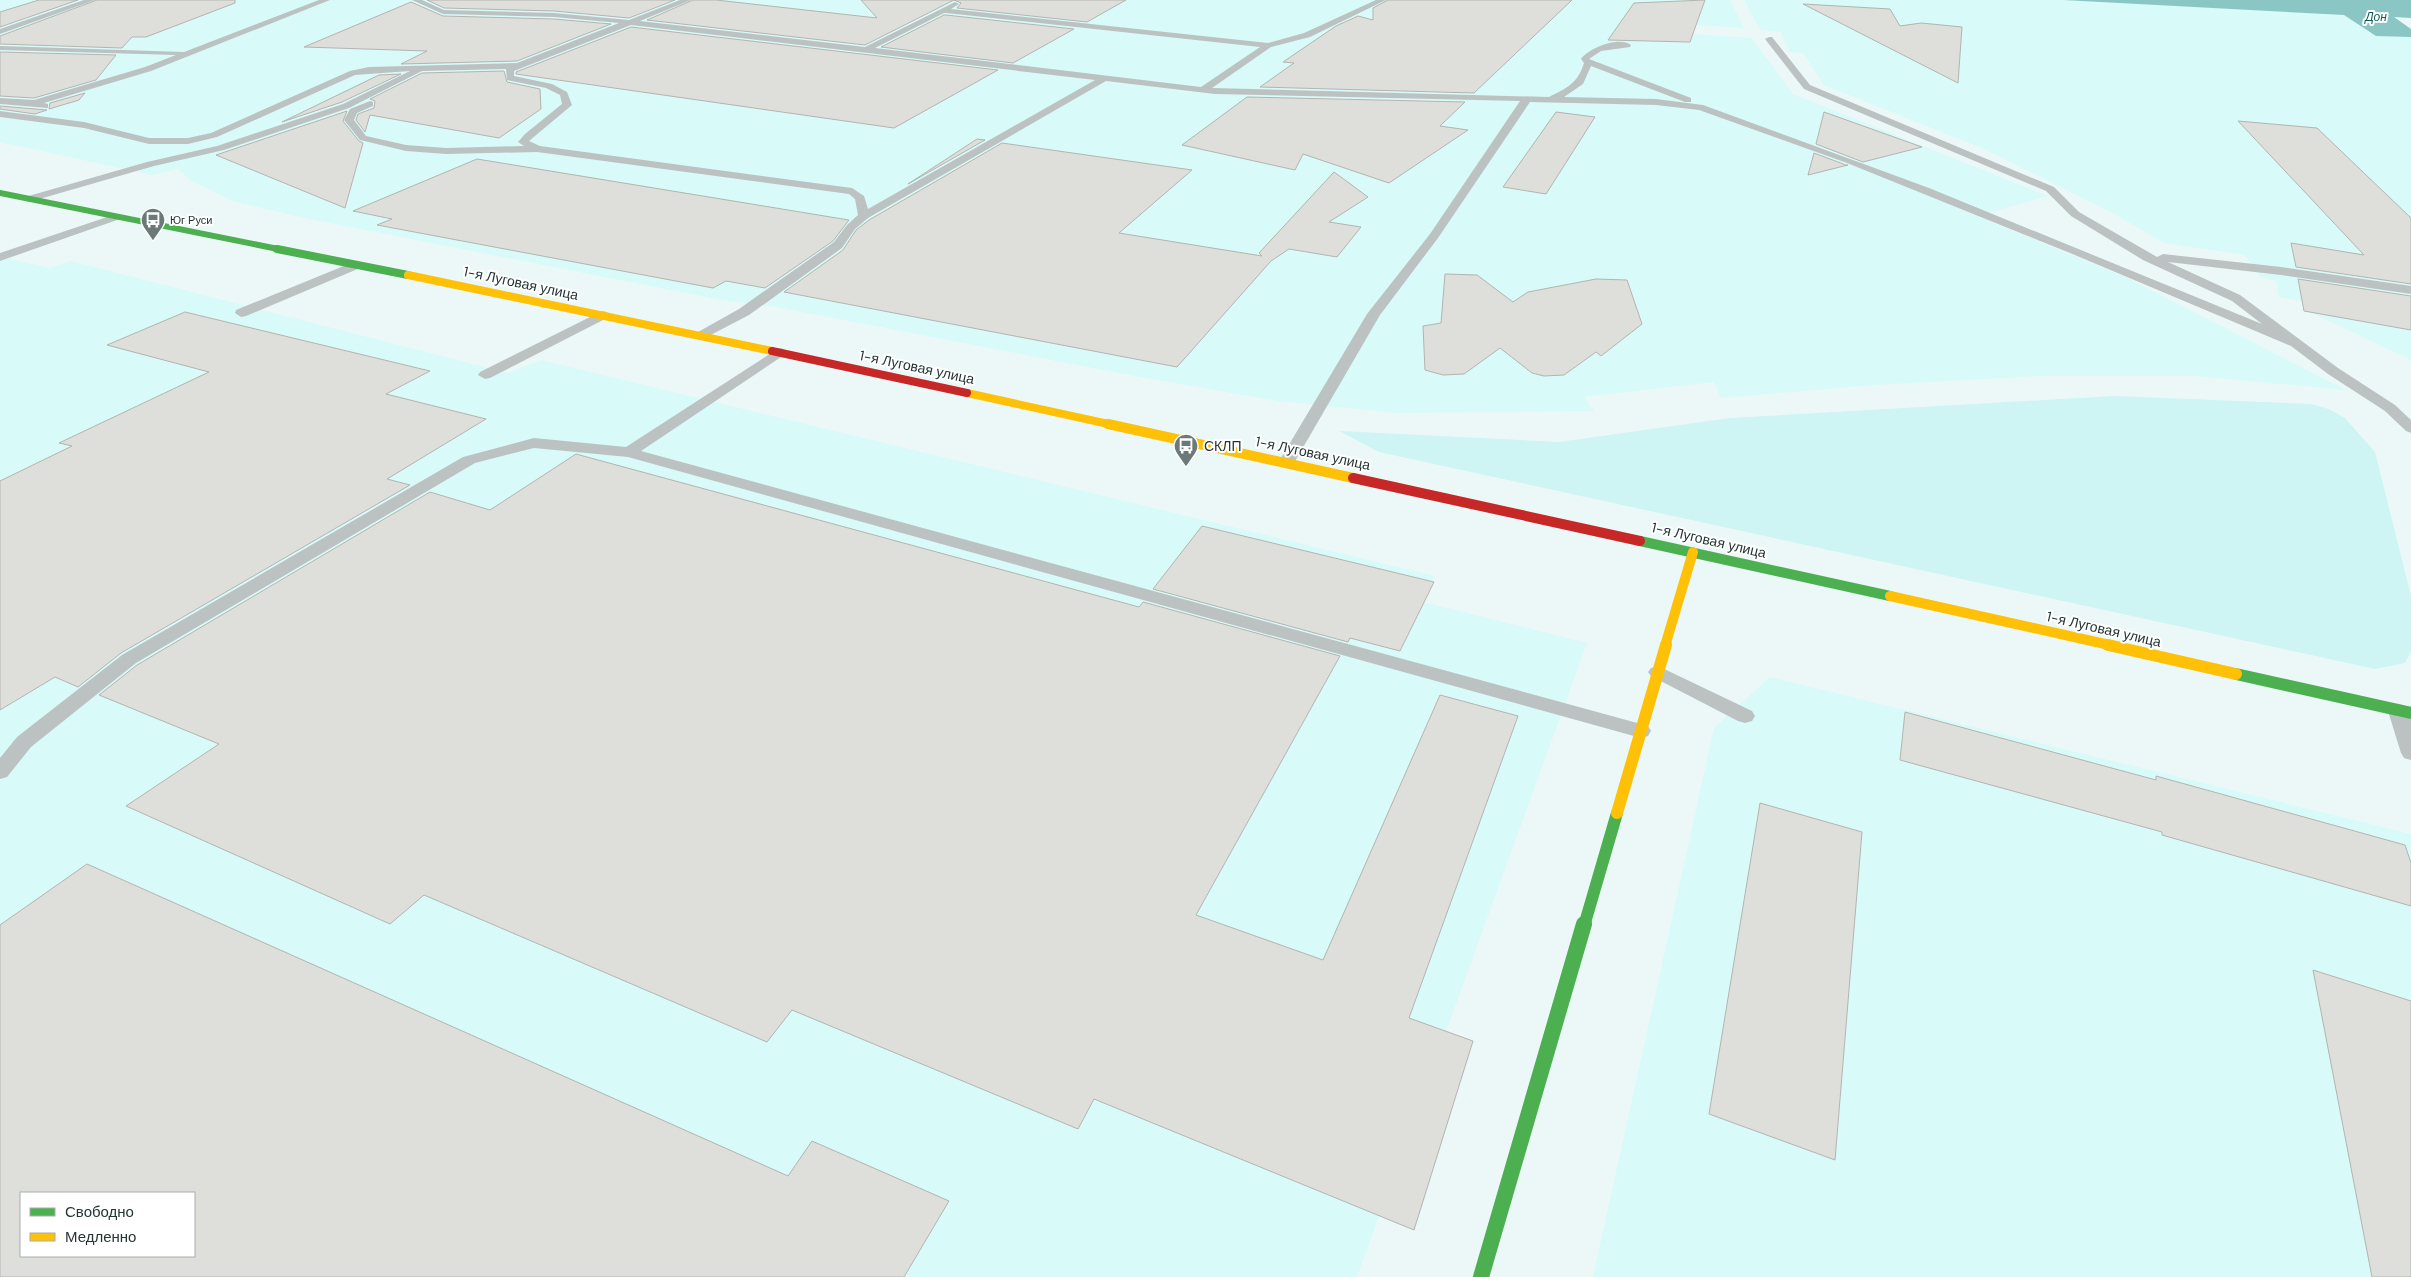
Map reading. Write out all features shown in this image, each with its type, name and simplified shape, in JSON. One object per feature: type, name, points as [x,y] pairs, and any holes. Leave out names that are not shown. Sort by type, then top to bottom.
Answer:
[{"type":"main road","name":"1-я Луговая улица","points":[[0,193],[703,335],[1693,552],[2405,712]]},
{"type":"main road","points":[[1481,1277],[1693,552]]},
{"type":"lane","points":[[0,32],[91,0]]},
{"type":"lane","points":[[34,103],[148,69],[326,0]]},
{"type":"lane","points":[[416,0],[443,12],[554,15],[629,22],[1204,89],[1526,100],[1656,102],[1700,107]]},
{"type":"lane","points":[[538,149],[523,142],[567,105],[564,94],[549,86],[510,78],[510,70],[687,0]]},
{"type":"lane","points":[[868,49],[946,11],[956,4],[951,0]]},
{"type":"lane","points":[[1204,89],[1268,45],[1307,35],[1382,0]]},
{"type":"lane","points":[[946,11],[1268,45]]},
{"type":"lane","points":[[1769,38],[1807,87],[2050,189],[2075,214],[2147,256],[2236,298],[2333,371],[2390,408],[2411,428]]},
{"type":"lane","points":[[1547,100],[1571,91],[1585,78],[1588,64],[1585,59],[1587,54],[1600,48],[1627,45]]},
{"type":"lane","points":[[0,48],[192,53]]},
{"type":"lane","points":[[1588,64],[1610,68],[1683,97],[1700,107],[1977,211],[2296,343]]},
{"type":"lane","points":[[0,114],[84,126],[149,141],[188,141],[214,135],[353,73],[369,70],[518,66]]},
{"type":"lane","points":[[448,68],[353,111],[349,120],[363,138],[406,148],[446,150],[538,149],[852,191],[860,198],[864,216]]},
{"type":"lane","points":[[29,199],[151,164],[220,148],[346,106],[423,69]]},
{"type":"lane","points":[[703,335],[744,312],[838,245],[851,227],[864,216],[1106,77]]},
{"type":"lane","points":[[1286,463],[1313,414],[1374,314],[1434,236],[1526,100]]},
{"type":"lane","points":[[0,101],[34,103],[53,108]]},
{"type":"lane","points":[[72,113],[136,138]]},
{"type":"lane","points":[[0,257],[116,217]]},
{"type":"lane","points":[[2147,256],[2281,271],[2411,290]]},
{"type":"lane","points":[[241,313],[356,264]]},
{"type":"lane","points":[[485,375],[602,315]]},
{"type":"lane","points":[[629,452],[779,352]]},
{"type":"lane","points":[[0,772],[24,742],[129,659],[469,460],[534,443],[629,452],[1641,731]]},
{"type":"lane","points":[[1658,672],[1745,716]]},
{"type":"lane","points":[[2405,712],[2411,753]]},
{"type":"shaded area","points":[[0,0],[1730,0],[1744,28],[1664,23],[1662,32],[1752,38],[1793,94],[2048,196],[1977,216],[2127,278],[2346,390],[2194,376],[2038,376],[1875,385],[1721,398],[1714,382],[1584,397],[1594,411],[1396,413],[1278,401],[1140,377],[776,307],[722,300],[309,219],[232,201],[192,181],[178,169],[152,175],[0,142]]},
{"type":"shaded area","points":[[1744,0],[2063,0],[2237,9],[2344,15],[2376,36],[2411,37],[2411,360],[2314,314],[2311,303],[2279,297],[2276,281],[2260,277],[2245,255],[2164,243],[2116,215],[1984,149],[1824,85],[1803,53],[1789,52],[1781,32],[1760,30]]},
{"type":"shaded area","points":[[0,257],[50,268],[71,261],[508,373],[541,360],[1435,576],[1419,601],[1587,643],[1357,1277],[0,1277]]},
{"type":"shaded area","points":[[2114,396],[2311,404],[2329,409],[2345,418],[2375,452],[2411,596],[2411,651],[2405,663],[2375,669],[1379,452],[1339,431],[1559,442],[1730,418]]},
{"type":"shaded area","points":[[1770,677],[2411,834],[2411,1277],[1593,1277],[1714,728]]},
{"type":"water","name":"Дон","points":[[2063,0],[2411,0],[2411,18],[2394,17],[2411,29],[2411,37],[2376,36],[2344,15]]},
{"type":"building","points":[[39,0],[78,0],[0,27],[0,12]]},
{"type":"building","points":[[97,0],[235,0],[235,3],[146,37],[132,37],[122,48],[0,44],[0,36]]},
{"type":"building","points":[[427,0],[675,0],[629,18],[554,11],[444,8]]},
{"type":"building","points":[[693,0],[716,0],[877,18],[861,0],[954,0],[865,45],[647,20]]},
{"type":"building","points":[[954,0],[1126,0],[1087,22],[957,8],[961,3]]},
{"type":"building","points":[[1388,0],[1572,0],[1474,93],[1260,87],[1294,63],[1283,62],[1336,26],[1358,16],[1373,20],[1373,8]]},
{"type":"building","points":[[1705,0],[1690,42],[1608,40],[1634,3]]},
{"type":"building","points":[[411,2],[443,16],[554,19],[611,24],[517,61],[401,64],[427,51],[304,47]]},
{"type":"building","points":[[1803,4],[1890,9],[1900,26],[1921,23],[1962,27],[1958,83]]},
{"type":"building","points":[[944,15],[1074,29],[1013,63],[881,47]]},
{"type":"building","points":[[631,27],[998,70],[894,128],[516,74],[516,72]]},
{"type":"building","points":[[0,52],[116,55],[96,80],[34,98],[0,96]]},
{"type":"building","points":[[504,71],[507,82],[540,89],[541,109],[499,138],[370,115],[365,132],[356,120],[358,114],[374,108],[375,101],[370,99],[422,73]]},
{"type":"building","points":[[401,74],[342,102],[282,122],[379,75]]},
{"type":"building","points":[[85,93],[79,100],[49,109],[50,103]]},
{"type":"building","points":[[1247,97],[1465,102],[1440,126],[1468,130],[1389,183],[1303,154],[1295,170],[1182,145]]},
{"type":"building","points":[[0,106],[47,110],[35,114],[0,109]]},
{"type":"building","points":[[347,111],[343,121],[359,141],[363,143],[345,208],[216,155]]},
{"type":"building","points":[[1556,112],[1595,117],[1546,194],[1503,187]]},
{"type":"building","points":[[1824,112],[1922,147],[1863,162],[1816,144]]},
{"type":"building","points":[[2238,121],[2317,128],[2411,218],[2411,284],[2296,267],[2291,243],[2364,255]]},
{"type":"building","points":[[977,139],[985,140],[908,184]]},
{"type":"building","points":[[1002,143],[1192,170],[1119,233],[1262,256],[1259,253],[1334,172],[1368,197],[1329,222],[1361,227],[1337,257],[1289,249],[1271,261],[1177,367],[784,292],[843,250],[856,230],[869,220]]},
{"type":"building","points":[[1814,153],[1846,165],[1848,165],[1808,175]]},
{"type":"building","points":[[477,159],[849,220],[833,241],[765,288],[726,281],[713,288],[377,225],[392,219],[353,211]]},
{"type":"building","points":[[1445,274],[1477,275],[1513,302],[1528,292],[1596,279],[1627,280],[1642,324],[1601,356],[1596,352],[1564,375],[1544,376],[1532,373],[1500,348],[1464,374],[1443,375],[1425,370],[1423,326],[1441,323]]},
{"type":"building","points":[[2298,279],[2411,296],[2411,330],[2304,311]]},
{"type":"building","points":[[185,312],[430,371],[386,394],[486,419],[387,479],[410,485],[121,653],[78,687],[55,677],[0,710],[0,481],[72,446],[59,443],[209,372],[107,345]]},
{"type":"building","points":[[576,454],[1139,607],[1143,602],[1340,656],[1196,915],[1323,960],[1440,695],[1518,716],[1409,1018],[1473,1041],[1414,1230],[1094,1099],[1078,1129],[792,1010],[767,1042],[424,895],[390,924],[126,806],[219,744],[99,695],[137,665],[430,492],[490,510]]},
{"type":"building","points":[[1202,526],[1434,582],[1400,651],[1350,638],[1348,642],[1153,589]]},
{"type":"building","points":[[1905,712],[2156,780],[2156,776],[2405,845],[2411,863],[2411,906],[2162,835],[2162,832],[1900,760]]},
{"type":"building","points":[[1760,803],[1862,832],[1835,1160],[1709,1114]]},
{"type":"building","points":[[87,864],[788,1176],[812,1141],[949,1201],[904,1277],[0,1277],[0,925]]},
{"type":"building","points":[[2313,970],[2411,1001],[2411,1277],[2372,1277]]},
{"type":"traffic: fast","points":[[0,193],[408,275]]},
{"type":"traffic: fast","points":[[1640,541],[1890,596]]},
{"type":"traffic: fast","points":[[2236,674],[2411,713]]},
{"type":"traffic: fast","points":[[1481,1277],[1617,813]]},
{"type":"traffic: slow","points":[[408,275],[772,351]]},
{"type":"traffic: slow","points":[[967,393],[1353,478]]},
{"type":"traffic: slow","points":[[1617,813],[1693,552]]},
{"type":"traffic: slow","points":[[1890,596],[2236,674]]},
{"type":"traffic: jam","points":[[772,351],[967,393]]},
{"type":"traffic: jam","points":[[1353,478],[1640,541]]},
{"type":"place","name":"Юг Руси","points":[[153,241]]},
{"type":"place","name":"СКЛП","points":[[1186,467]]}]
